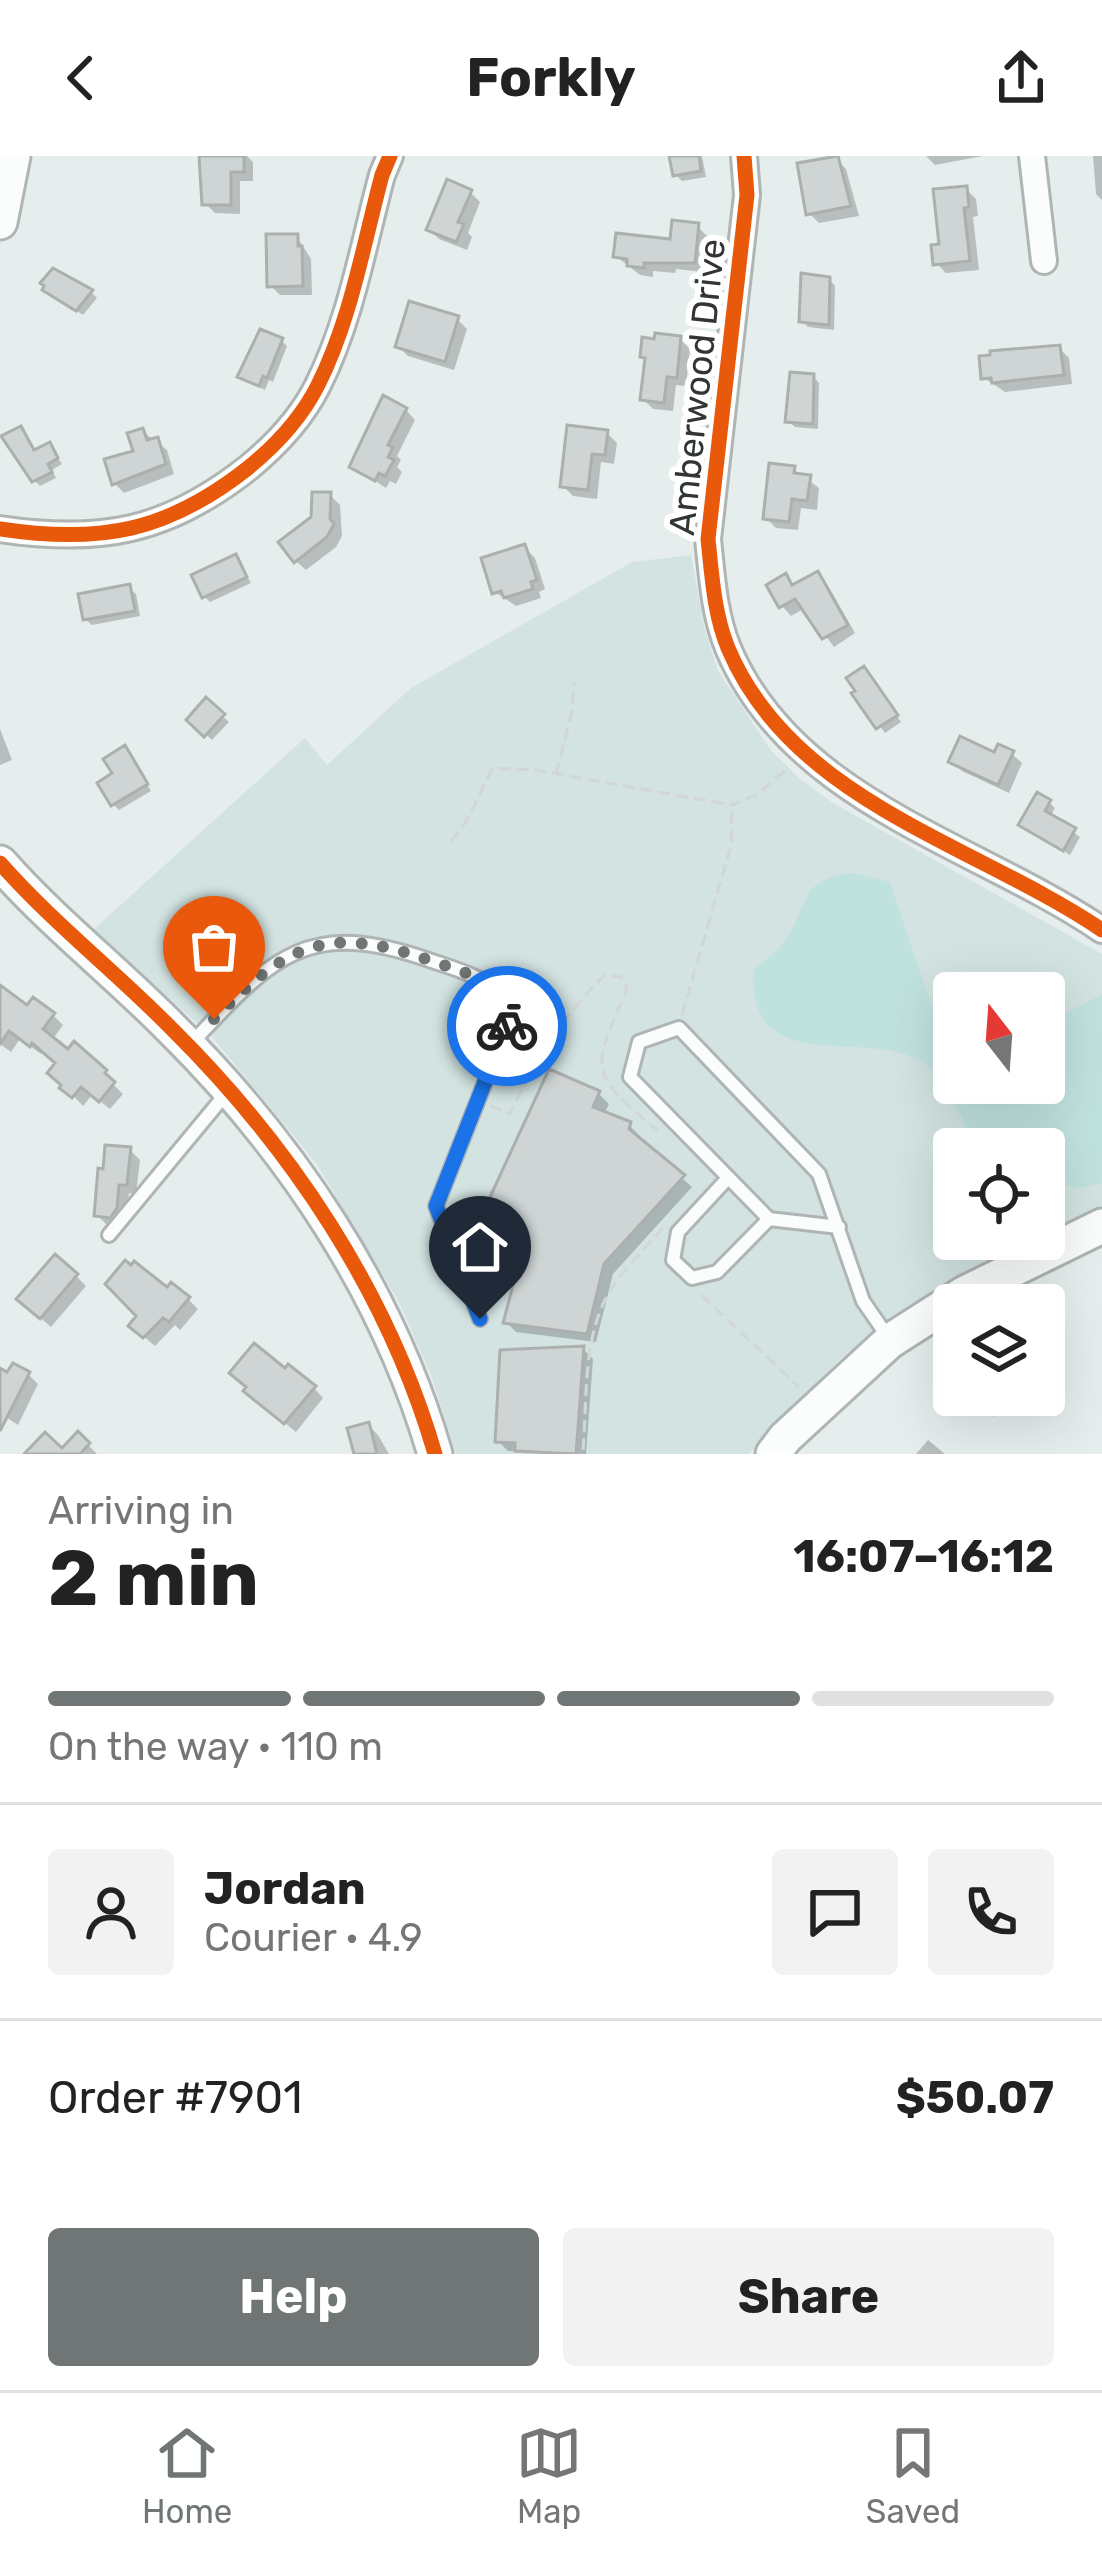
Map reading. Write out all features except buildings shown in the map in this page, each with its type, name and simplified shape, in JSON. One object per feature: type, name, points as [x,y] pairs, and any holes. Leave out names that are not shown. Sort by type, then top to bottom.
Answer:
[{"type":"street","points":[[0,222],[13,156]]},
{"type":"street","points":[[0,529],[49,536],[127,531],[178,515],[218,491],[275,446],[316,389],[344,324],[390,156]]},
{"type":"street","name":"Amberwood Drive","points":[[743,156],[747,195],[708,539],[714,595],[727,644],[746,684],[800,750],[861,794],[1102,930]]},
{"type":"street","points":[[1032,156],[1044,261]]},
{"type":"street","points":[[0,863],[189,1046],[230,1090],[318,1204],[373,1297],[417,1390],[435,1454]]},
{"type":"street","points":[[772,1454],[890,1341],[965,1293],[1102,1226]]},
{"type":"lane","points":[[189,1046],[276,963],[308,947],[345,940],[385,945],[496,989],[512,1014],[436,1206],[480,1319]]},
{"type":"lane","points":[[839,1227],[769,1219],[630,1077],[639,1042],[679,1028],[819,1174],[839,1227],[863,1300],[890,1341]]},
{"type":"lane","points":[[109,1235],[230,1090]]},
{"type":"lane","points":[[727,1179],[678,1232],[673,1260],[692,1278],[717,1272],[769,1219]]},
{"type":"path","points":[[556,774],[574,683]]},
{"type":"path","points":[[451,841],[470,820],[494,768],[732,805],[782,776],[800,750]]},
{"type":"path","points":[[679,1028],[731,846],[732,805]]},
{"type":"path","points":[[478,1102],[510,1114],[531,1065],[591,988],[605,975],[621,977],[627,989],[600,1053],[603,1078],[670,1141]]},
{"type":"path","points":[[583,1450],[591,1341],[604,1301],[669,1221]]},
{"type":"path","points":[[699,1294],[820,1406]]},
{"type":"shaded area","points":[[691,555],[718,671],[770,749],[799,778],[833,803],[1102,954],[1102,1208],[1065,1225],[1065,1128],[933,1128],[933,1260],[999,1260],[956,1284],[933,1284],[933,1297],[840,1359],[749,1454],[456,1454],[432,1378],[399,1302],[316,1163],[213,1038],[94,929],[305,738],[327,765],[411,688],[632,562]]},
{"type":"shaded area","points":[[854,873],[890,882],[933,1010],[933,1072],[913,1057],[889,1050],[785,1037],[767,1024],[756,1003],[754,970],[783,943],[813,888],[835,876]]},
{"type":"shaded area","points":[[1102,994],[1102,1183],[1079,1188],[1065,1185],[1065,1128],[966,1128],[954,1104],[1065,1104],[1065,1014]]},
{"type":"cycle path","points":[[0,529],[70,535],[131,528],[189,507],[268,450],[304,408],[329,360],[390,156]]},
{"type":"cycle path","points":[[744,156],[747,195],[708,539],[717,608],[728,648],[757,701],[796,745],[841,782],[1102,930]]},
{"type":"cycle path","points":[[0,863],[216,1074],[295,1173],[363,1279],[415,1394],[435,1454]]},
{"type":"way so far","points":[[214,1019],[276,963],[308,947],[345,940],[385,945],[496,989],[512,1014],[507,1026]]},
{"type":"route","points":[[480,1319],[436,1206],[507,1026]]}]
